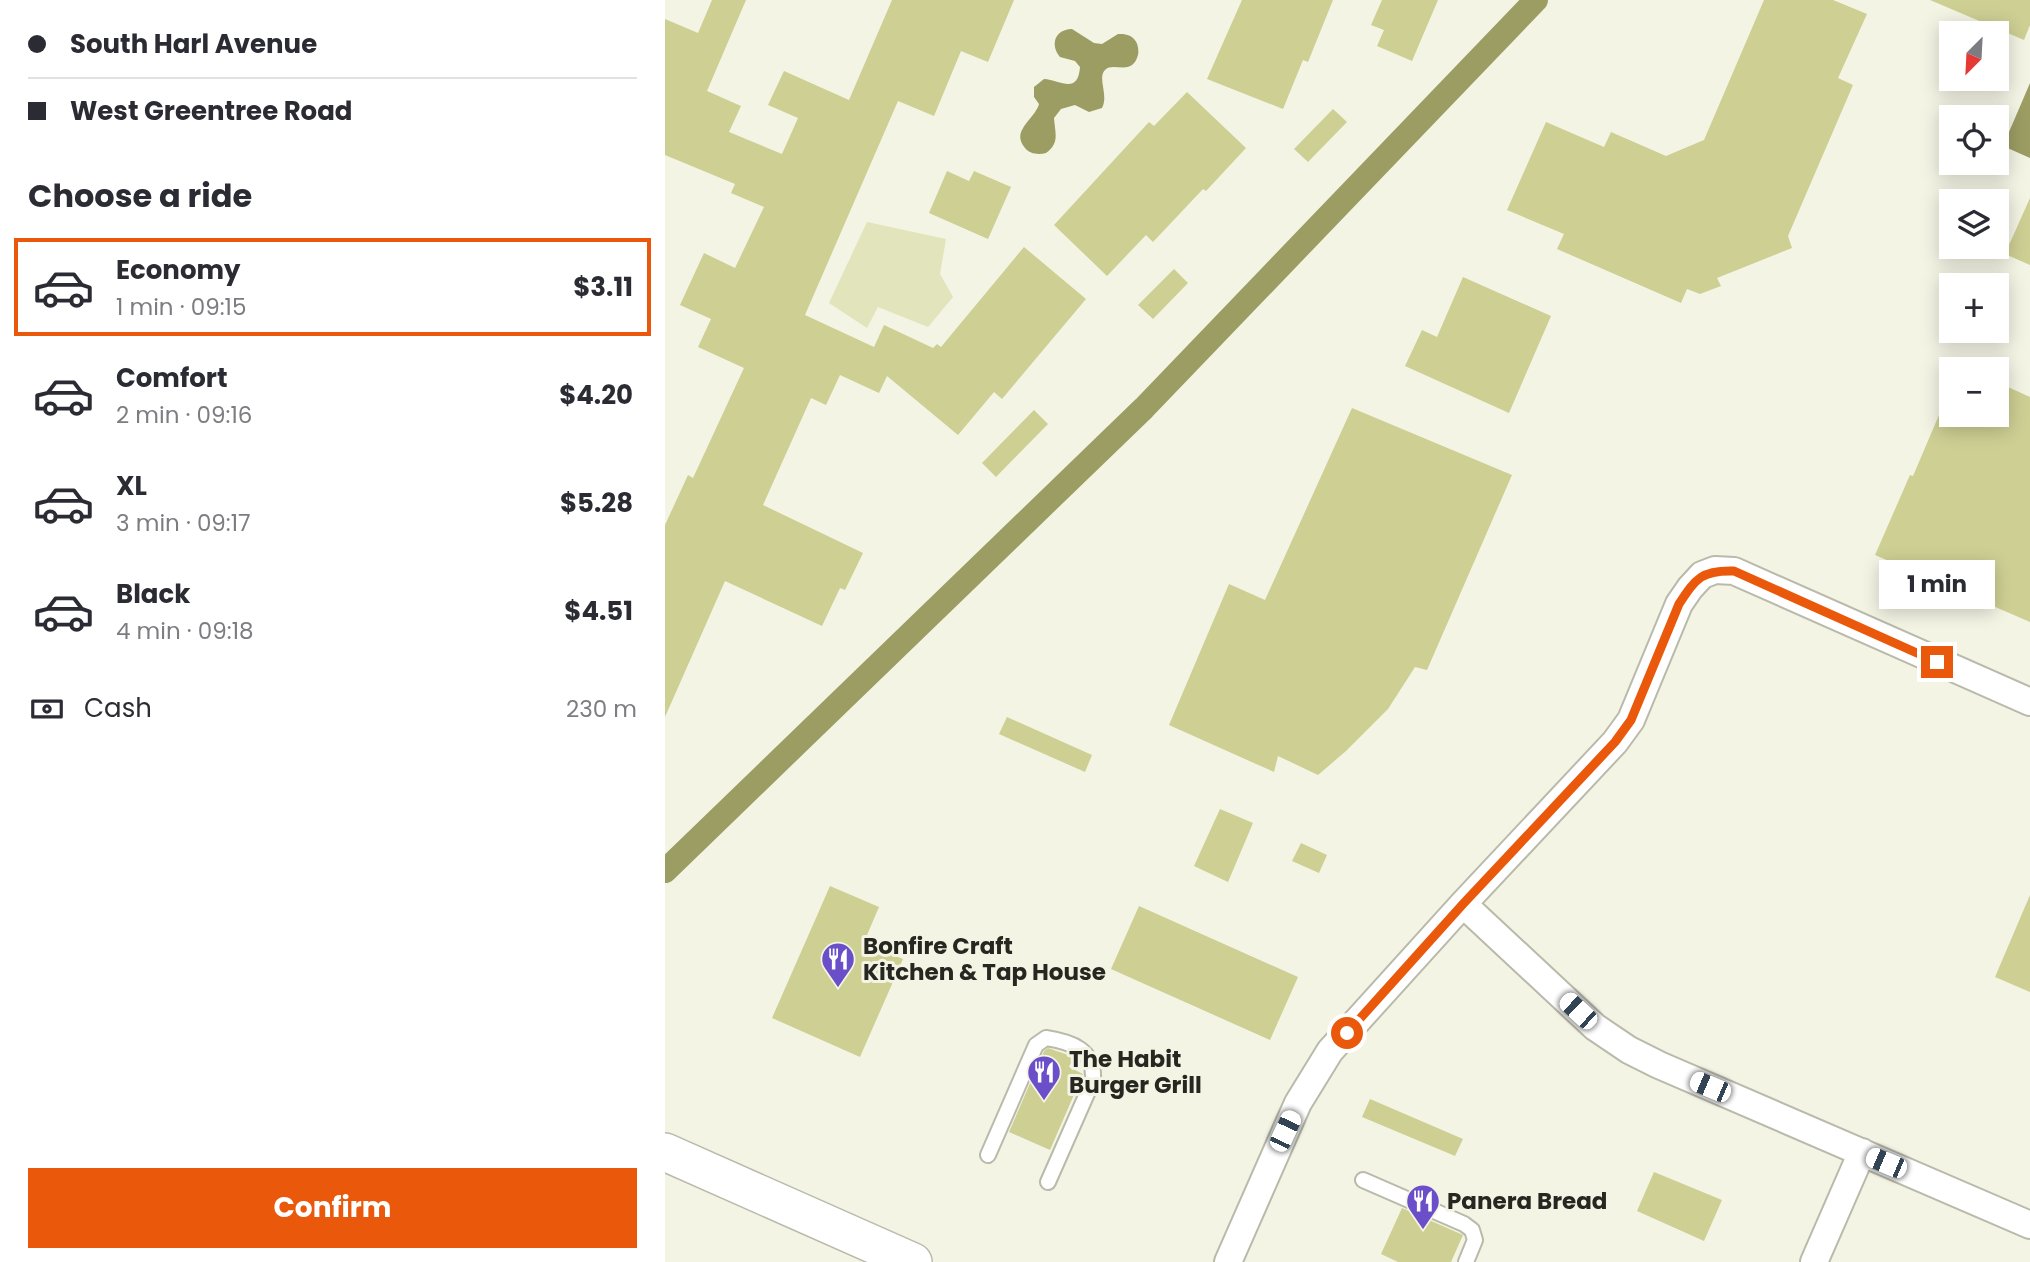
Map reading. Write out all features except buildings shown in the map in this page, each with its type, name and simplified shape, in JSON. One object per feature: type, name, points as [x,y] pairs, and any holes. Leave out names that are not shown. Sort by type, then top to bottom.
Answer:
[{"type":"main road","points":[[665,1152],[913,1262]]},
{"type":"street","points":[[1228,1262],[1285,1131],[1330,1051],[1615,742],[1631,720],[1679,604],[1702,575],[1715,570],[1734,571],[2030,702]]},
{"type":"street","points":[[1463,904],[1595,1027],[1629,1050],[2030,1225]]},
{"type":"street","points":[[1814,1262],[1862,1152]]},
{"type":"lane","points":[[988,1155],[1036,1045],[1046,1038],[1064,1041],[1088,1055],[1094,1065],[1093,1080],[1048,1182]]},
{"type":"lane","points":[[1363,1180],[1464,1224],[1472,1230],[1475,1240],[1466,1262]]},
{"type":"shaded area","points":[[1072,29],[1094,43],[1102,44],[1118,34],[1128,35],[1136,42],[1138,55],[1135,62],[1127,67],[1105,70],[1102,77],[1102,108],[1089,112],[1075,105],[1061,109],[1054,118],[1056,137],[1053,145],[1046,153],[1032,153],[1025,148],[1020,136],[1039,104],[1034,97],[1034,87],[1044,79],[1067,84],[1076,81],[1079,76],[1080,67],[1075,61],[1060,57],[1055,47],[1058,34]]},
{"type":"shaded area","points":[[2030,83],[2030,158],[2009,149],[2009,132]]},
{"type":"shaded area","points":[[867,222],[946,239],[940,274],[953,297],[928,327],[878,307],[867,328],[829,303]]},
{"type":"waterway","points":[[665,871],[1144,408],[1536,0]]},
{"type":"place","name":"Bonfire Craft Kitchen & Tap House","points":[[838,989]]},
{"type":"place","name":"The Habit Burger Grill","points":[[1044,1102]]},
{"type":"place","name":"Panera Bread","points":[[1423,1231]]},
{"type":"route","points":[[1347,1033],[1615,742],[1631,720],[1679,604],[1702,575],[1715,570],[1734,571],[1937,662]]}]
